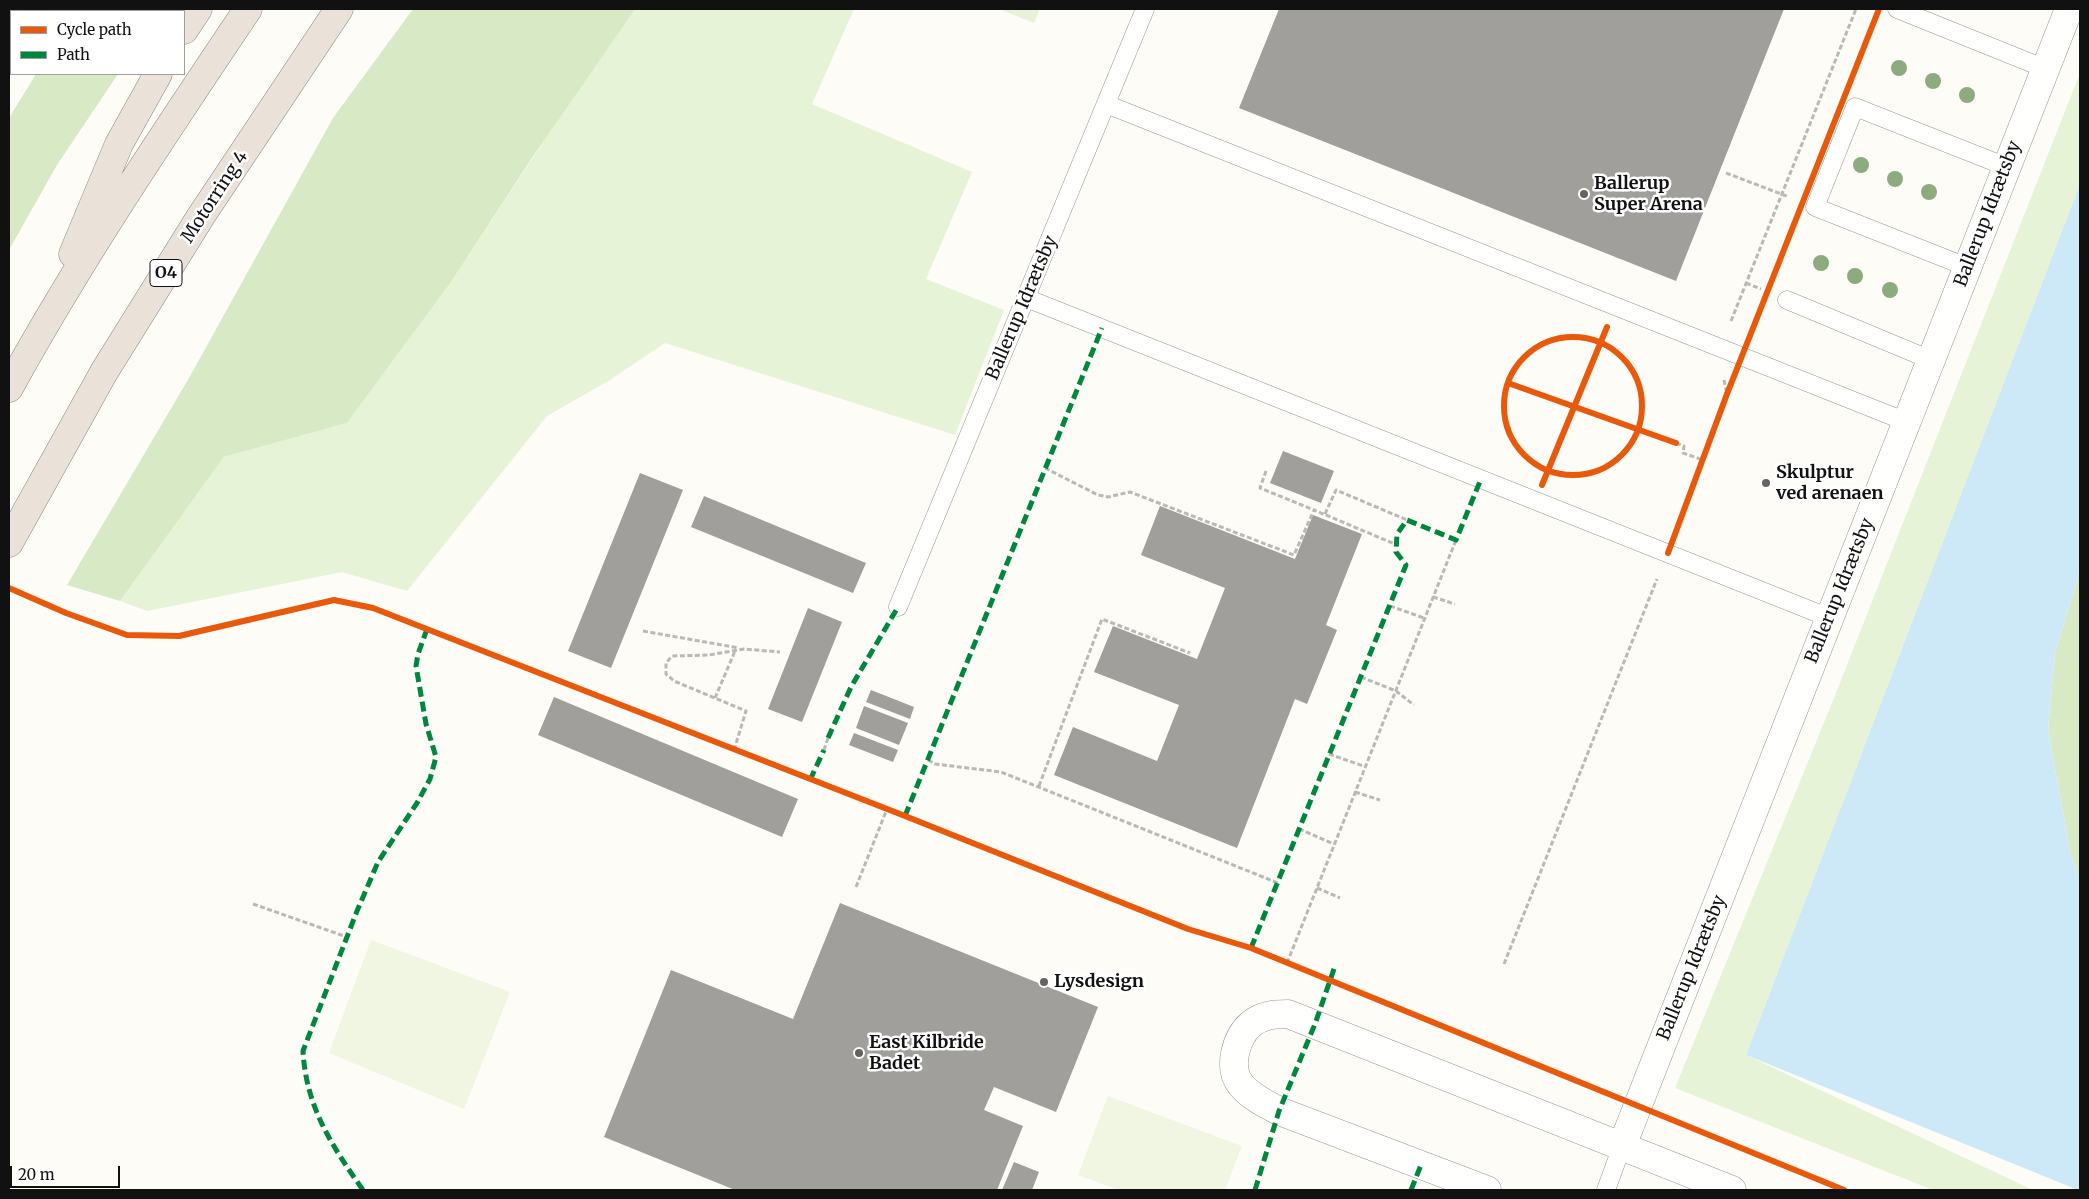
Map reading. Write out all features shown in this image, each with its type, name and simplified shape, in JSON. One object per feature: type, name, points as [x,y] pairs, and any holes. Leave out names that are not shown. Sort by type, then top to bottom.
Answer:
[{"type":"highway","points":[[185,28],[198,9]]},
{"type":"highway","points":[[9,388],[40,332],[139,173],[248,9]]},
{"type":"highway","name":"Motorring 4","points":[[9,544],[110,364],[201,216],[339,9]]},
{"type":"highway","points":[[40,332],[119,144],[157,75]]},
{"type":"street","name":"Ballerup Idrætsby","points":[[1622,1146],[2069,9]]},
{"type":"street","points":[[1487,1190],[1279,1111],[1257,1099],[1239,1084],[1234,1065],[1238,1042],[1251,1024],[1267,1015],[1288,1014],[1732,1190]]},
{"type":"lane","name":"Ballerup Idrætsby","points":[[898,606],[1145,9]]},
{"type":"lane","points":[[1897,9],[2046,69]]},
{"type":"lane","points":[[1106,104],[1907,422]]},
{"type":"lane","points":[[1968,268],[1815,207],[1818,198],[1855,107],[2007,168]]},
{"type":"lane","points":[[1026,298],[1830,618]]},
{"type":"lane","points":[[1787,300],[1931,360]]},
{"type":"lane","points":[[1606,1190],[1622,1146]]},
{"type":"path","points":[[1727,394],[1720,348],[1856,9]]},
{"type":"path","points":[[1726,173],[1772,190]]},
{"type":"path","points":[[1724,402],[1742,356]]},
{"type":"path","points":[[1668,440],[1684,446],[1683,453],[1703,460]]},
{"type":"path","points":[[1699,470],[1706,452]]},
{"type":"path","points":[[1045,468],[1098,495],[1108,497],[1130,492],[1294,555],[1314,510]]},
{"type":"path","points":[[1266,471],[1260,488],[1397,545]]},
{"type":"path","points":[[1324,514],[1336,490],[1407,520]]},
{"type":"path","points":[[1287,963],[1456,540]]},
{"type":"path","points":[[1504,964],[1668,553]]},
{"type":"path","points":[[1433,597],[1455,604]]},
{"type":"path","points":[[1390,606],[1424,618]]},
{"type":"path","points":[[1039,786],[1102,618],[1190,652]]},
{"type":"path","points":[[643,631],[744,649],[780,652]]},
{"type":"path","points":[[734,750],[746,712],[674,681],[666,674],[666,663],[672,656],[709,655],[744,649]]},
{"type":"path","points":[[715,698],[735,650]]},
{"type":"path","points":[[1361,677],[1396,691],[1414,706]]},
{"type":"path","points":[[824,750],[828,738]]},
{"type":"path","points":[[725,747],[743,754]]},
{"type":"path","points":[[1330,754],[1366,767]]},
{"type":"path","points":[[928,760],[935,764],[1001,772],[1278,883]]},
{"type":"path","points":[[1355,792],[1380,800]]},
{"type":"path","points":[[879,806],[896,813]]},
{"type":"path","points":[[856,887],[888,809]]},
{"type":"path","points":[[1299,829],[1334,844]]},
{"type":"path","points":[[1317,888],[1340,898]]},
{"type":"path","points":[[253,904],[347,937]]},
{"type":"path","points":[[1278,959],[1295,966]]},
{"type":"green space","points":[[10,9],[42,9],[10,10],[9,65]]},
{"type":"green space","points":[[77,9],[162,9],[161,10]]},
{"type":"green space","points":[[413,9],[635,9],[532,158],[451,282],[347,423],[224,457],[120,601],[67,585],[189,378],[333,118]]},
{"type":"green space","points":[[631,9],[854,9],[812,104],[972,172],[926,279],[1004,310],[955,435],[665,343],[610,380],[547,416],[407,591],[342,572],[147,611],[120,601],[224,457],[347,423],[451,282]]},
{"type":"green space","points":[[999,9],[1040,9],[1034,23]]},
{"type":"green space","points":[[2080,73],[2080,184],[1746,1055],[2033,1190],[1933,1190],[1675,1088],[1834,698]]},
{"type":"green space","points":[[35,75],[117,75],[57,165],[9,250],[9,118]]},
{"type":"green space","points":[[2080,570],[2080,879],[2071,856],[2048,730],[2055,653]]},
{"type":"green space","points":[[371,940],[510,992],[464,1109],[329,1053]]},
{"type":"green space","points":[[1108,1096],[1242,1146],[1225,1190],[1119,1190],[1078,1175]]},
{"type":"water","points":[[2080,184],[2080,570],[2055,653],[2048,730],[2071,856],[2080,879],[2080,1190],[2078,1190],[1746,1055]]},
{"type":"building","name":"Ballerup Super Arena","points":[[1279,9],[1784,9],[1676,281],[1239,108]]},
{"type":"building","points":[[1283,451],[1334,471],[1321,503],[1270,483]]},
{"type":"building","points":[[640,473],[683,490],[611,668],[568,651]]},
{"type":"building","points":[[704,496],[866,563],[853,593],[691,527]]},
{"type":"building","points":[[1160,506],[1295,559],[1313,515],[1362,534],[1326,625],[1337,630],[1307,704],[1295,699],[1237,848],[1054,775],[1073,727],[1157,761],[1179,705],[1094,672],[1113,626],[1197,659],[1225,588],[1141,555]]},
{"type":"building","points":[[808,608],[842,622],[802,722],[768,709]]},
{"type":"building","points":[[871,690],[914,707],[910,719],[866,702]]},
{"type":"building","points":[[554,697],[798,799],[782,837],[538,735]]},
{"type":"building","points":[[864,706],[908,723],[899,745],[856,728]]},
{"type":"building","points":[[854,733],[898,750],[893,762],[849,745]]},
{"type":"building","name":"East Kilbride Badet","points":[[840,903],[1098,1007],[1056,1112],[994,1087],[984,1110],[1023,1126],[997,1190],[735,1190],[604,1137],[671,970],[793,1019]]},
{"type":"building","points":[[1014,1162],[1039,1172],[1032,1190],[1002,1190]]},
{"type":"marked path","points":[[905,816],[1102,328]]},
{"type":"marked path","points":[[1251,948],[1406,565],[1396,552],[1397,534],[1407,520],[1456,540],[1481,479]]},
{"type":"marked path","points":[[828,738],[851,687],[898,607]]},
{"type":"marked path","points":[[363,1190],[341,1158],[322,1125],[309,1090],[303,1051],[378,862],[417,803],[430,779],[436,757],[426,724],[416,666],[418,654],[427,629]]},
{"type":"marked path","points":[[810,780],[824,750]]},
{"type":"marked path","points":[[1255,1190],[1279,1111],[1315,1024],[1335,966]]},
{"type":"marked path","points":[[1411,1190],[1421,1165]]},
{"type":"cycle path","points":[[1668,553],[1727,394],[1879,9]]},
{"type":"cycle path","points":[[1542,485],[1607,327]]},
{"type":"cycle path","points":[[1573,337],[1599,343],[1611,349],[1621,358],[1630,368],[1636,380],[1642,406],[1636,432],[1630,444],[1621,454],[1611,463],[1599,469],[1573,475],[1547,469],[1535,463],[1525,454],[1516,444],[1510,432],[1504,406],[1510,380],[1516,368],[1525,358],[1535,349],[1547,343],[1573,337]]},
{"type":"cycle path","points":[[1508,383],[1676,443]]},
{"type":"cycle path","points":[[9,588],[66,613],[127,635],[179,636],[334,600],[373,608],[1188,929],[1251,948],[1844,1190]]},
{"type":"place","name":"Ballerup Super Arena","points":[[1584,194]]},
{"type":"place","name":"Skulptur ved arenaen","points":[[1766,483]]},
{"type":"place","name":"Lysdesign","points":[[1044,982]]},
{"type":"place","name":"East Kilbride Badet","points":[[859,1053]]}]
